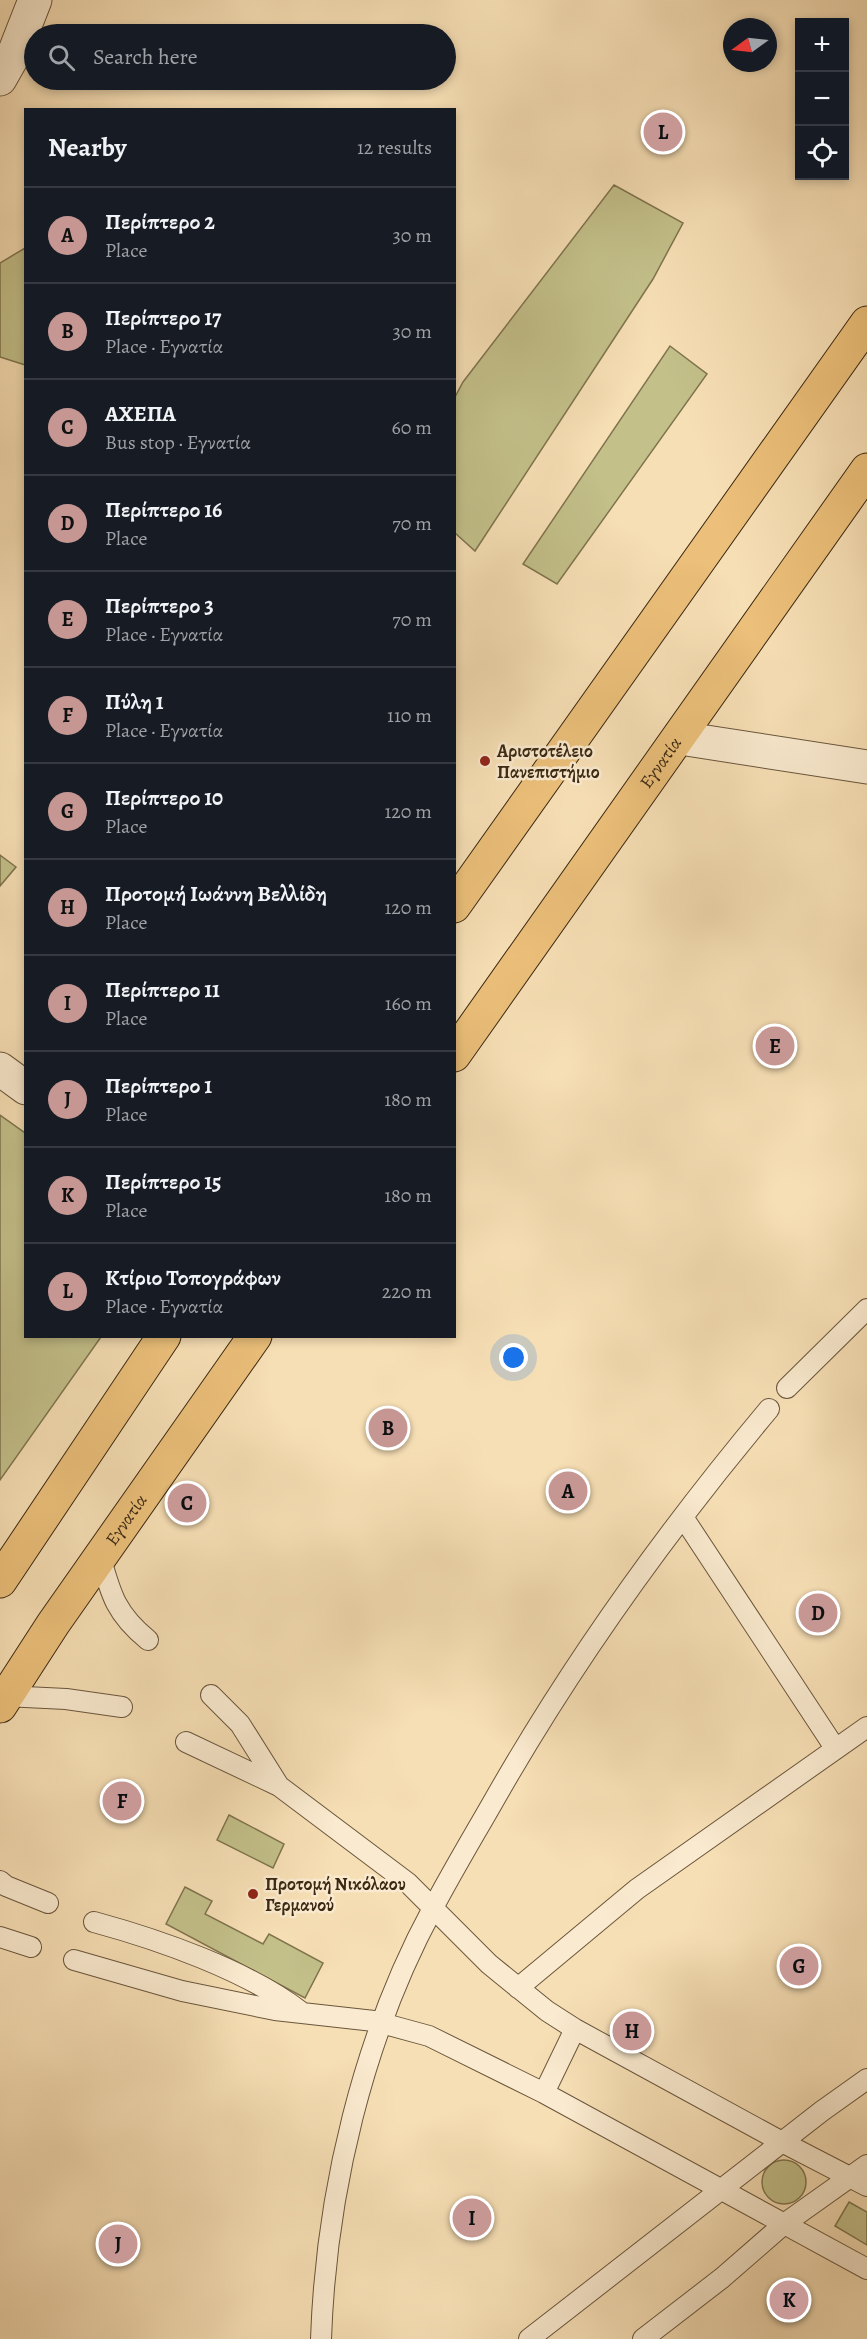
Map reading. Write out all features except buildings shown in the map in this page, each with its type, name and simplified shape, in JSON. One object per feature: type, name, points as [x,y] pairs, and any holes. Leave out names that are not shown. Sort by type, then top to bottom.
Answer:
[{"type":"main road","points":[[456,903],[867,323]]},
{"type":"main road","name":"Εγνατία","points":[[456,1052],[867,470]]},
{"type":"main road","points":[[0,1581],[163,1338]]},
{"type":"main road","name":"Εγνατία","points":[[2,1701],[100,1556],[254,1338]]},
{"type":"street","points":[[26,24],[35,0]]},
{"type":"street","points":[[0,79],[13,56],[24,28]]},
{"type":"street","points":[[680,738],[867,767]]},
{"type":"street","points":[[0,1070],[24,1087]]},
{"type":"lane","points":[[788,1388],[867,1309]]},
{"type":"lane","points":[[321,2339],[327,2243],[348,2136],[383,2022],[432,1909],[556,1696],[600,1630],[683,1517],[770,1409]]},
{"type":"lane","points":[[683,1517],[835,1748]]},
{"type":"lane","points":[[100,1556],[119,1611],[130,1625],[148,1640]]},
{"type":"lane","points":[[211,1695],[240,1724],[279,1786]]},
{"type":"lane","points":[[2,1701],[66,1699],[122,1707]]},
{"type":"lane","points":[[518,1988],[637,1889],[867,1727]]},
{"type":"lane","points":[[186,1742],[279,1786],[408,1883],[432,1909],[518,1988],[575,2029],[782,2142],[859,2181]]},
{"type":"lane","points":[[0,1881],[6,1886],[48,1903]]},
{"type":"lane","points":[[94,1922],[143,1936],[240,1974],[275,1992],[300,2011]]},
{"type":"lane","points":[[0,1937],[31,1947]]},
{"type":"lane","points":[[74,1960],[182,1991],[275,2010],[383,2022],[450,2045],[544,2092],[867,2269]]},
{"type":"lane","points":[[544,2092],[575,2029]]},
{"type":"lane","points":[[529,2339],[782,2142],[867,2079]]},
{"type":"lane","points":[[643,2339],[722,2278],[784,2224],[859,2181],[867,2165]]},
{"type":"shaded area","points":[[614,185],[683,223],[653,279],[475,551],[456,534],[456,395],[463,382]]},
{"type":"shaded area","points":[[24,249],[24,365],[0,357],[0,263]]},
{"type":"shaded area","points":[[670,346],[707,374],[557,584],[523,564]]},
{"type":"shaded area","points":[[0,855],[16,867],[0,886]]},
{"type":"shaded area","points":[[0,1115],[24,1132],[24,1338],[100,1338],[0,1480]]},
{"type":"shaded area","points":[[229,1815],[284,1844],[273,1868],[217,1840]]},
{"type":"shaded area","points":[[185,1887],[212,1901],[205,1914],[263,1944],[269,1934],[323,1963],[305,1998],[166,1924]]},
{"type":"shaded area","points":[[784,2160],[799,2167],[806,2182],[799,2197],[784,2204],[769,2197],[762,2182],[769,2167]]},
{"type":"shaded area","points":[[849,2202],[867,2212],[867,2245],[835,2226]]},
{"type":"place","name":"Κτίριο Τοπογράφων","points":[[663,132]]},
{"type":"place","name":"Αριστοτέλειο Πανεπιστήμιο","points":[[485,761]]},
{"type":"place","name":"Περίπτερο 3","points":[[775,1046]]},
{"type":"place","name":"Περίπτερο 17","points":[[388,1428]]},
{"type":"place","name":"Περίπτερο 2","points":[[568,1491]]},
{"type":"place","name":"ΑΧΕΠΑ","points":[[187,1503]]},
{"type":"place","name":"Περίπτερο 16","points":[[818,1613]]},
{"type":"place","name":"Πύλη 1","points":[[122,1801]]},
{"type":"place","name":"Προτομή Νικόλαου Γερμανού","points":[[253,1894]]},
{"type":"place","name":"Περίπτερο 10","points":[[799,1966]]},
{"type":"place","name":"Προτομή Ιωάννη Βελλίδη","points":[[632,2031]]},
{"type":"place","name":"Περίπτερο 11","points":[[472,2218]]},
{"type":"place","name":"Περίπτερο 1","points":[[118,2244]]},
{"type":"place","name":"Περίπτερο 15","points":[[789,2300]]}]
